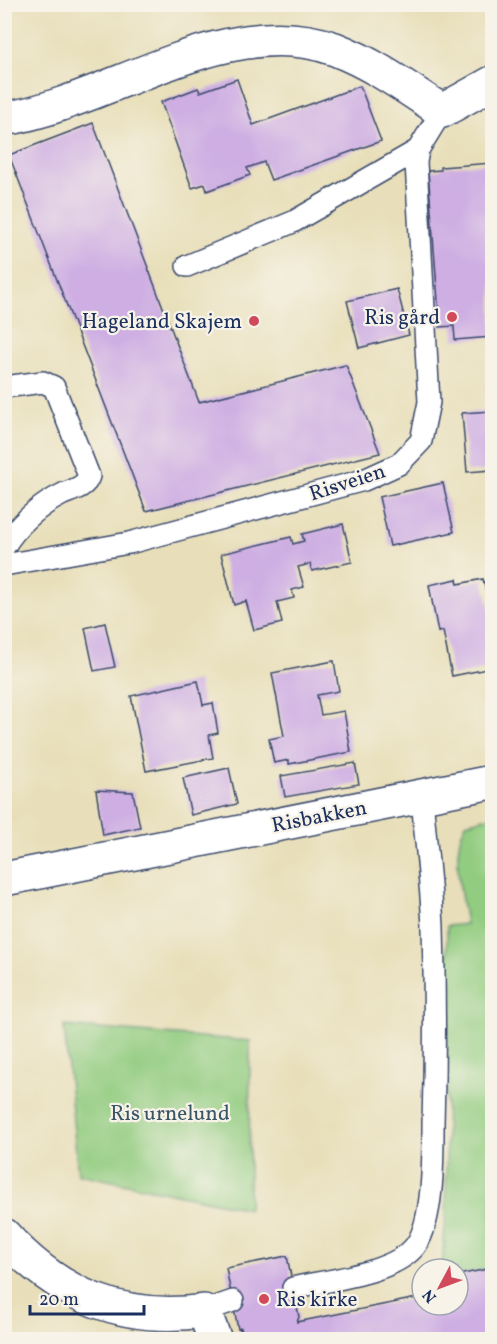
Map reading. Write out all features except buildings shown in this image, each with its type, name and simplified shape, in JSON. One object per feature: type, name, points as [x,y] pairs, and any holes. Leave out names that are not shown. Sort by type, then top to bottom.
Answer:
[{"type":"street","points":[[4,119],[40,110],[191,57],[240,43],[271,39],[302,41],[334,49],[374,66],[442,111],[492,83]]},
{"type":"street","name":"Risbakken","points":[[4,879],[492,782]]},
{"type":"street","points":[[5,1237],[60,1284],[104,1306],[169,1316],[217,1317]]},
{"type":"lane","points":[[187,266],[293,222],[417,150],[442,111]]},
{"type":"lane","name":"Risveien","points":[[4,565],[69,555],[173,532],[364,480],[399,464],[421,441],[429,402],[417,150]]},
{"type":"lane","points":[[4,387],[43,382],[54,387],[89,476],[83,485],[54,499],[27,520],[12,533],[4,547]]},
{"type":"lane","points":[[293,1288],[381,1268],[403,1256],[416,1244],[424,1221],[432,1182],[435,1019],[433,928],[422,795]]},
{"type":"green space","points":[[492,816],[492,1268],[470,1273],[470,1257],[443,1257],[446,1212],[447,926],[466,924],[458,859],[461,834],[466,823]]},
{"type":"green space","name":"Ris urnelund","points":[[64,1026],[250,1041],[249,1209],[78,1174]]},
{"type":"place","name":"Ris gård","points":[[452,317]]},
{"type":"place","name":"Hageland Skajem","points":[[254,321]]},
{"type":"place","name":"Ris kirke","points":[[264,1299]]}]
